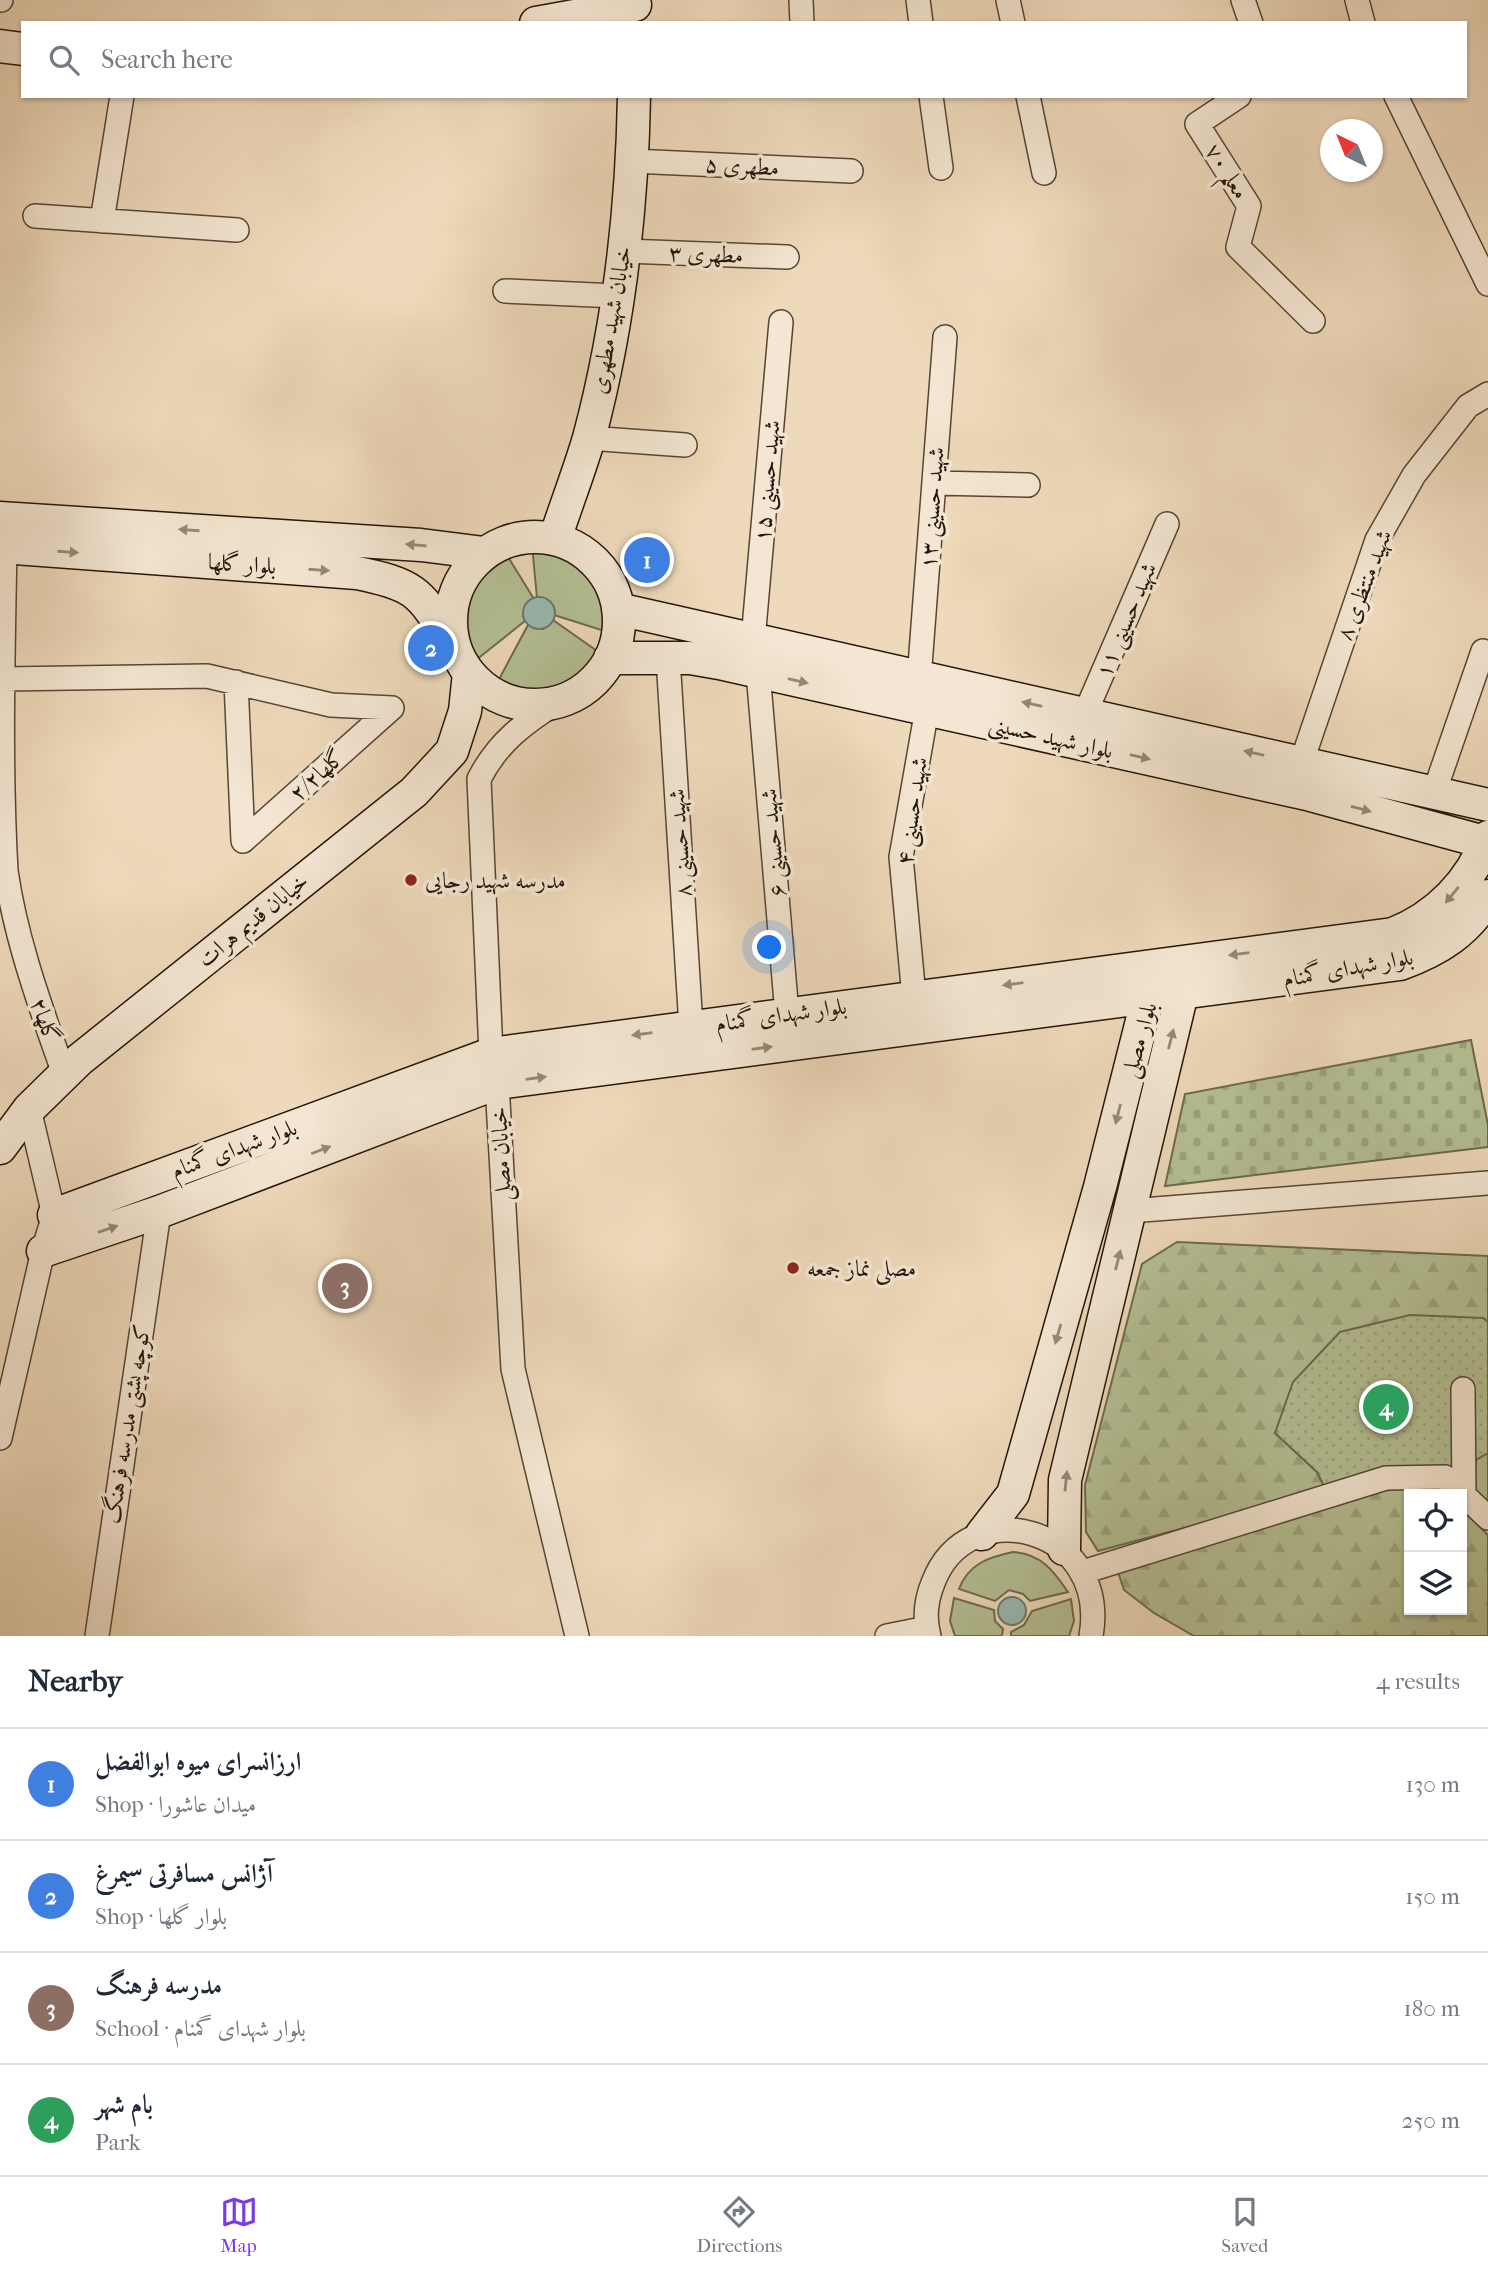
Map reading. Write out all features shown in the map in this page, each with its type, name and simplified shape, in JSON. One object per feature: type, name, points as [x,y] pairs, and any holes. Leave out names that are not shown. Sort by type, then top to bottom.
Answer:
[{"type":"street","points":[[801,0],[802,21]]},
{"type":"street","points":[[918,0],[921,21]]},
{"type":"street","points":[[1008,0],[1013,21]]},
{"type":"street","points":[[1243,0],[1250,21]]},
{"type":"street","points":[[1357,0],[1362,21]]},
{"type":"street","points":[[541,21],[575,8],[635,9]]},
{"type":"street","points":[[0,46],[21,49]]},
{"type":"street","points":[[102,221],[122,98]]},
{"type":"street","name":"خیابان شهید مطهری","points":[[555,538],[588,439],[617,296],[625,251],[634,98]]},
{"type":"street","points":[[931,98],[941,167]]},
{"type":"street","points":[[1028,98],[1044,173]]},
{"type":"street","name":"معلم ۷۰","points":[[1236,98],[1197,124],[1249,206],[1238,247],[1313,321]]},
{"type":"street","points":[[1397,98],[1488,284]]},
{"type":"street","name":"مطهری ۵","points":[[632,161],[851,171]]},
{"type":"street","points":[[35,216],[237,230]]},
{"type":"street","name":"مطهری ۳","points":[[625,251],[788,257]]},
{"type":"street","points":[[505,291],[617,296]]},
{"type":"street","name":"شهید حسینی ۱۵","points":[[753,640],[781,322]]},
{"type":"street","name":"شهید حسینی ۱۳","points":[[919,678],[945,337]]},
{"type":"street","name":"شهید منتظری ۸","points":[[1301,764],[1377,540],[1413,475],[1468,406],[1488,394]]},
{"type":"street","points":[[588,439],[685,445]]},
{"type":"street","points":[[934,483],[1028,485]]},
{"type":"street","name":"شهید حسینی ۱۱","points":[[1084,716],[1167,524]]},
{"type":"street","points":[[531,536],[555,538],[579,548],[598,564],[611,585],[618,609],[618,634],[610,658],[589,685],[559,701],[531,705],[504,700],[480,686],[453,645],[450,620],[454,594],[466,572],[484,553],[506,541],[531,536]]},
{"type":"street","name":"بلوار گلها","points":[[2,537],[421,545],[484,553]]},
{"type":"street","name":"بلوار گلها","points":[[2,537],[357,573],[390,579],[421,595],[453,645]]},
{"type":"street","name":"گلها۲","points":[[2,537],[1,778],[6,870],[25,960],[64,1074]]},
{"type":"street","name":"بلوار شهید حسینی","points":[[618,609],[685,648],[758,672],[1311,795],[1487,841]]},
{"type":"street","name":"بلوار شهید حسینی","points":[[610,658],[753,640],[1488,805]]},
{"type":"street","name":"شهید حسینی ۸","points":[[685,648],[691,1027]]},
{"type":"street","points":[[1434,793],[1483,651]]},
{"type":"street","name":"شهید حسینی ۶","points":[[758,672],[788,1014]]},
{"type":"street","name":"خیابان قدیم هرات","points":[[0,1149],[29,1109],[64,1074],[414,792],[452,751],[465,711],[469,673]]},
{"type":"street","name":"گلها۲/۲","points":[[3,679],[207,676],[236,682],[331,705],[392,708],[243,841],[236,682]]},
{"type":"street","name":"خیابان مصلی","points":[[559,701],[510,734],[491,756],[479,779],[513,1369],[577,1636]]},
{"type":"street","name":"شهید حسینی ۴","points":[[914,997],[901,857],[927,709]]},
{"type":"street","name":"بلوار شهدای گمنام","points":[[54,1215],[494,1069],[691,1027],[1393,934],[1416,925],[1440,909],[1487,841]]},
{"type":"street","name":"بلوار شهدای گمنام","points":[[43,1251],[159,1212],[494,1069],[1148,997],[1400,964],[1430,953],[1461,932],[1488,896]]},
{"type":"street","name":"بلوار مصلی","points":[[1074,1560],[1065,1480],[1182,993],[1177,962]]},
{"type":"street","name":"بلوار مصلی","points":[[982,1534],[1013,1494],[1100,1186],[1148,997],[1177,962]]},
{"type":"street","points":[[0,1438],[43,1251],[54,1215],[29,1109]]},
{"type":"street","points":[[1130,1211],[1488,1182]]},
{"type":"street","name":"کوچه پشتی مدرسه فرهنگ","points":[[97,1636],[159,1212]]},
{"type":"street","points":[[1463,1389],[1464,1489]]},
{"type":"street","points":[[1074,1560],[1385,1478],[1445,1477],[1457,1489]]},
{"type":"street","points":[[1467,1499],[1488,1518]]},
{"type":"street","points":[[887,1636],[928,1632],[927,1598],[937,1571],[957,1549],[982,1534],[1011,1530],[1030,1533],[1074,1560],[1093,1599],[1091,1636]]},
{"type":"green space","points":[[531,535],[571,544],[587,552],[599,563],[614,594],[617,635],[554,615],[554,610],[537,598]]},
{"type":"green space","points":[[500,544],[534,599],[529,601],[523,616],[525,621],[471,664],[458,630],[458,597],[472,568]]},
{"type":"green space","points":[[553,620],[607,658],[583,680],[556,693],[527,696],[496,685],[528,625],[543,629]]},
{"type":"green space","points":[[1471,1040],[1488,1125],[1488,1147],[1165,1186],[1185,1094]]},
{"type":"green space","points":[[1177,1242],[1488,1256],[1488,1322],[1483,1318],[1275,1433],[1317,1472],[1326,1490],[1098,1551],[1086,1532],[1085,1485],[1142,1264]]},
{"type":"green space","points":[[1410,1315],[1483,1318],[1488,1322],[1488,1453],[1476,1460],[1470,1495],[1467,1489],[1463,1489],[1446,1473],[1326,1490],[1317,1472],[1275,1433],[1293,1382],[1340,1332]]},
{"type":"green space","points":[[1488,1452],[1488,1506],[1473,1492],[1476,1459]]},
{"type":"green space","points":[[1389,1487],[1441,1489],[1404,1489],[1404,1615],[1467,1615],[1467,1514],[1488,1535],[1488,1636],[1194,1636],[1154,1613],[1124,1590],[1117,1569]]},
{"type":"green space","points":[[1013,1552],[1031,1556],[1045,1564],[1068,1592],[1030,1601],[1023,1594],[1009,1590],[995,1601],[959,1589],[968,1573],[980,1563]]},
{"type":"green space","points":[[954,1598],[994,1610],[995,1621],[1003,1629],[1002,1636],[955,1636],[950,1621]]},
{"type":"green space","points":[[1071,1599],[1074,1621],[1069,1636],[1011,1636],[1011,1632],[1024,1625],[1032,1611]]},
{"type":"water","points":[[539,597],[550,602],[555,613],[550,624],[539,629],[528,624],[523,613],[528,602]]},
{"type":"water","points":[[1012,1597],[1022,1601],[1026,1611],[1022,1621],[1012,1625],[1002,1621],[998,1611],[1002,1601]]},
{"type":"place","name":"ارزانسرای میوه ابوالفضل","points":[[647,560]]},
{"type":"place","name":"آژانس مسافرتی سیمرغ","points":[[431,648]]},
{"type":"place","name":"مدرسه شهید رجایی","points":[[411,880]]},
{"type":"place","name":"مصلی نماز جمعه","points":[[793,1268]]},
{"type":"place","name":"مدرسه فرهنگ","points":[[345,1286]]},
{"type":"place","name":"بام شهر","points":[[1386,1407]]}]
